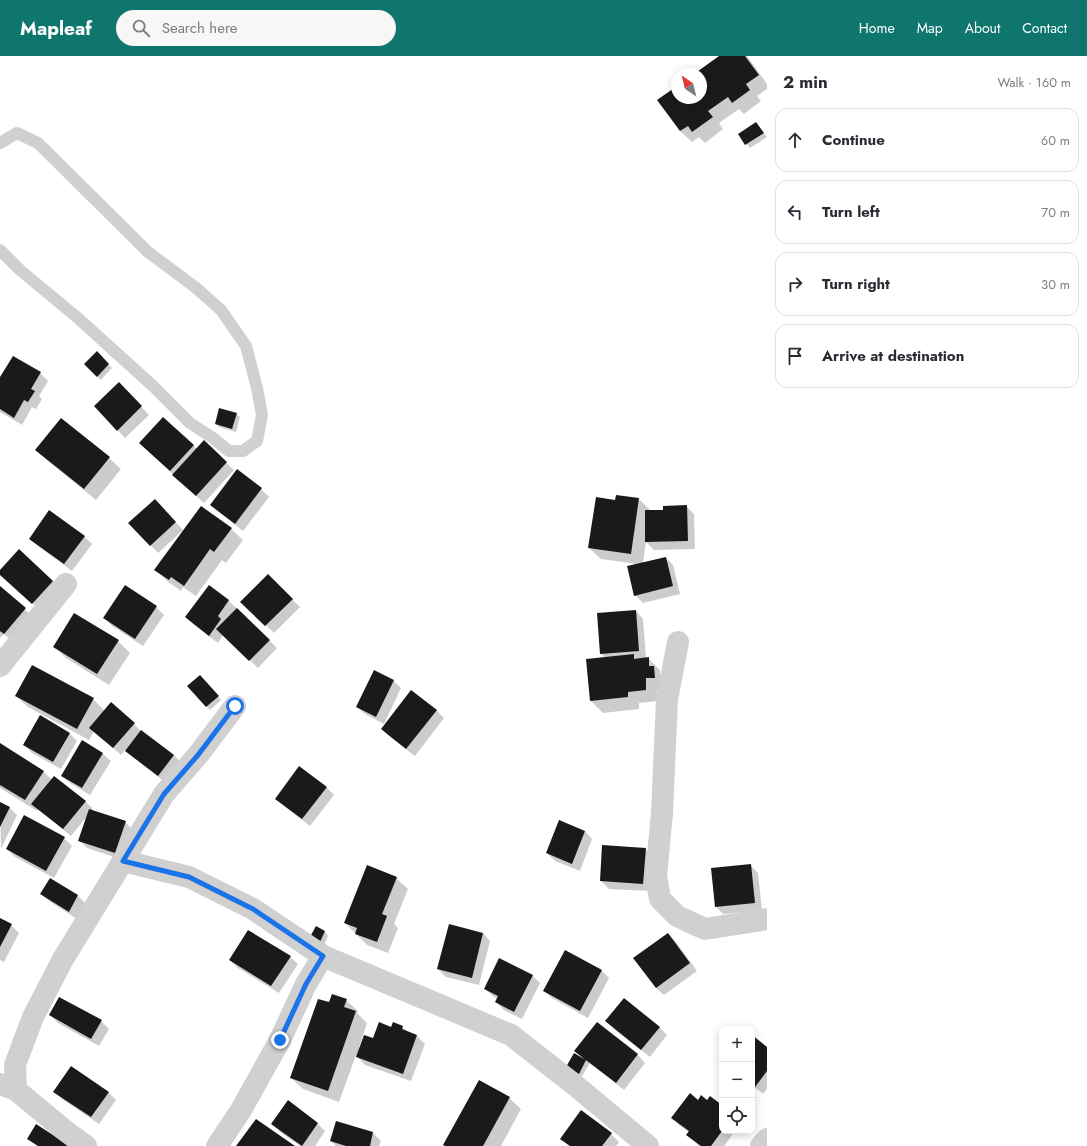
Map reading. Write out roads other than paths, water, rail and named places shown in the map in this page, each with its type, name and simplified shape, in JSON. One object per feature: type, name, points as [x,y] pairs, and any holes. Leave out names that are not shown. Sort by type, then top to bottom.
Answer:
[{"type":"street","points":[[0,666],[66,584]]},
{"type":"street","points":[[678,642],[667,700],[662,813],[656,876],[660,899],[677,916],[705,929],[767,919]]},
{"type":"street","points":[[86,1146],[8,1087],[15,1065],[33,1017],[63,959],[164,794],[198,755],[235,706]]},
{"type":"street","points":[[123,861],[189,877],[253,909],[323,956],[511,1035],[576,1086],[648,1146]]},
{"type":"street","points":[[217,1146],[244,1104],[280,1040],[306,984],[323,956]]},
{"type":"street","points":[[761,1146],[767,1139]]},
{"type":"lane","points":[[0,143],[17,133],[38,143],[148,252],[195,287],[220,310],[246,346],[257,388],[262,415],[257,441],[243,451],[229,451],[213,438],[190,423],[154,387],[79,319],[20,270],[0,250]]}]
